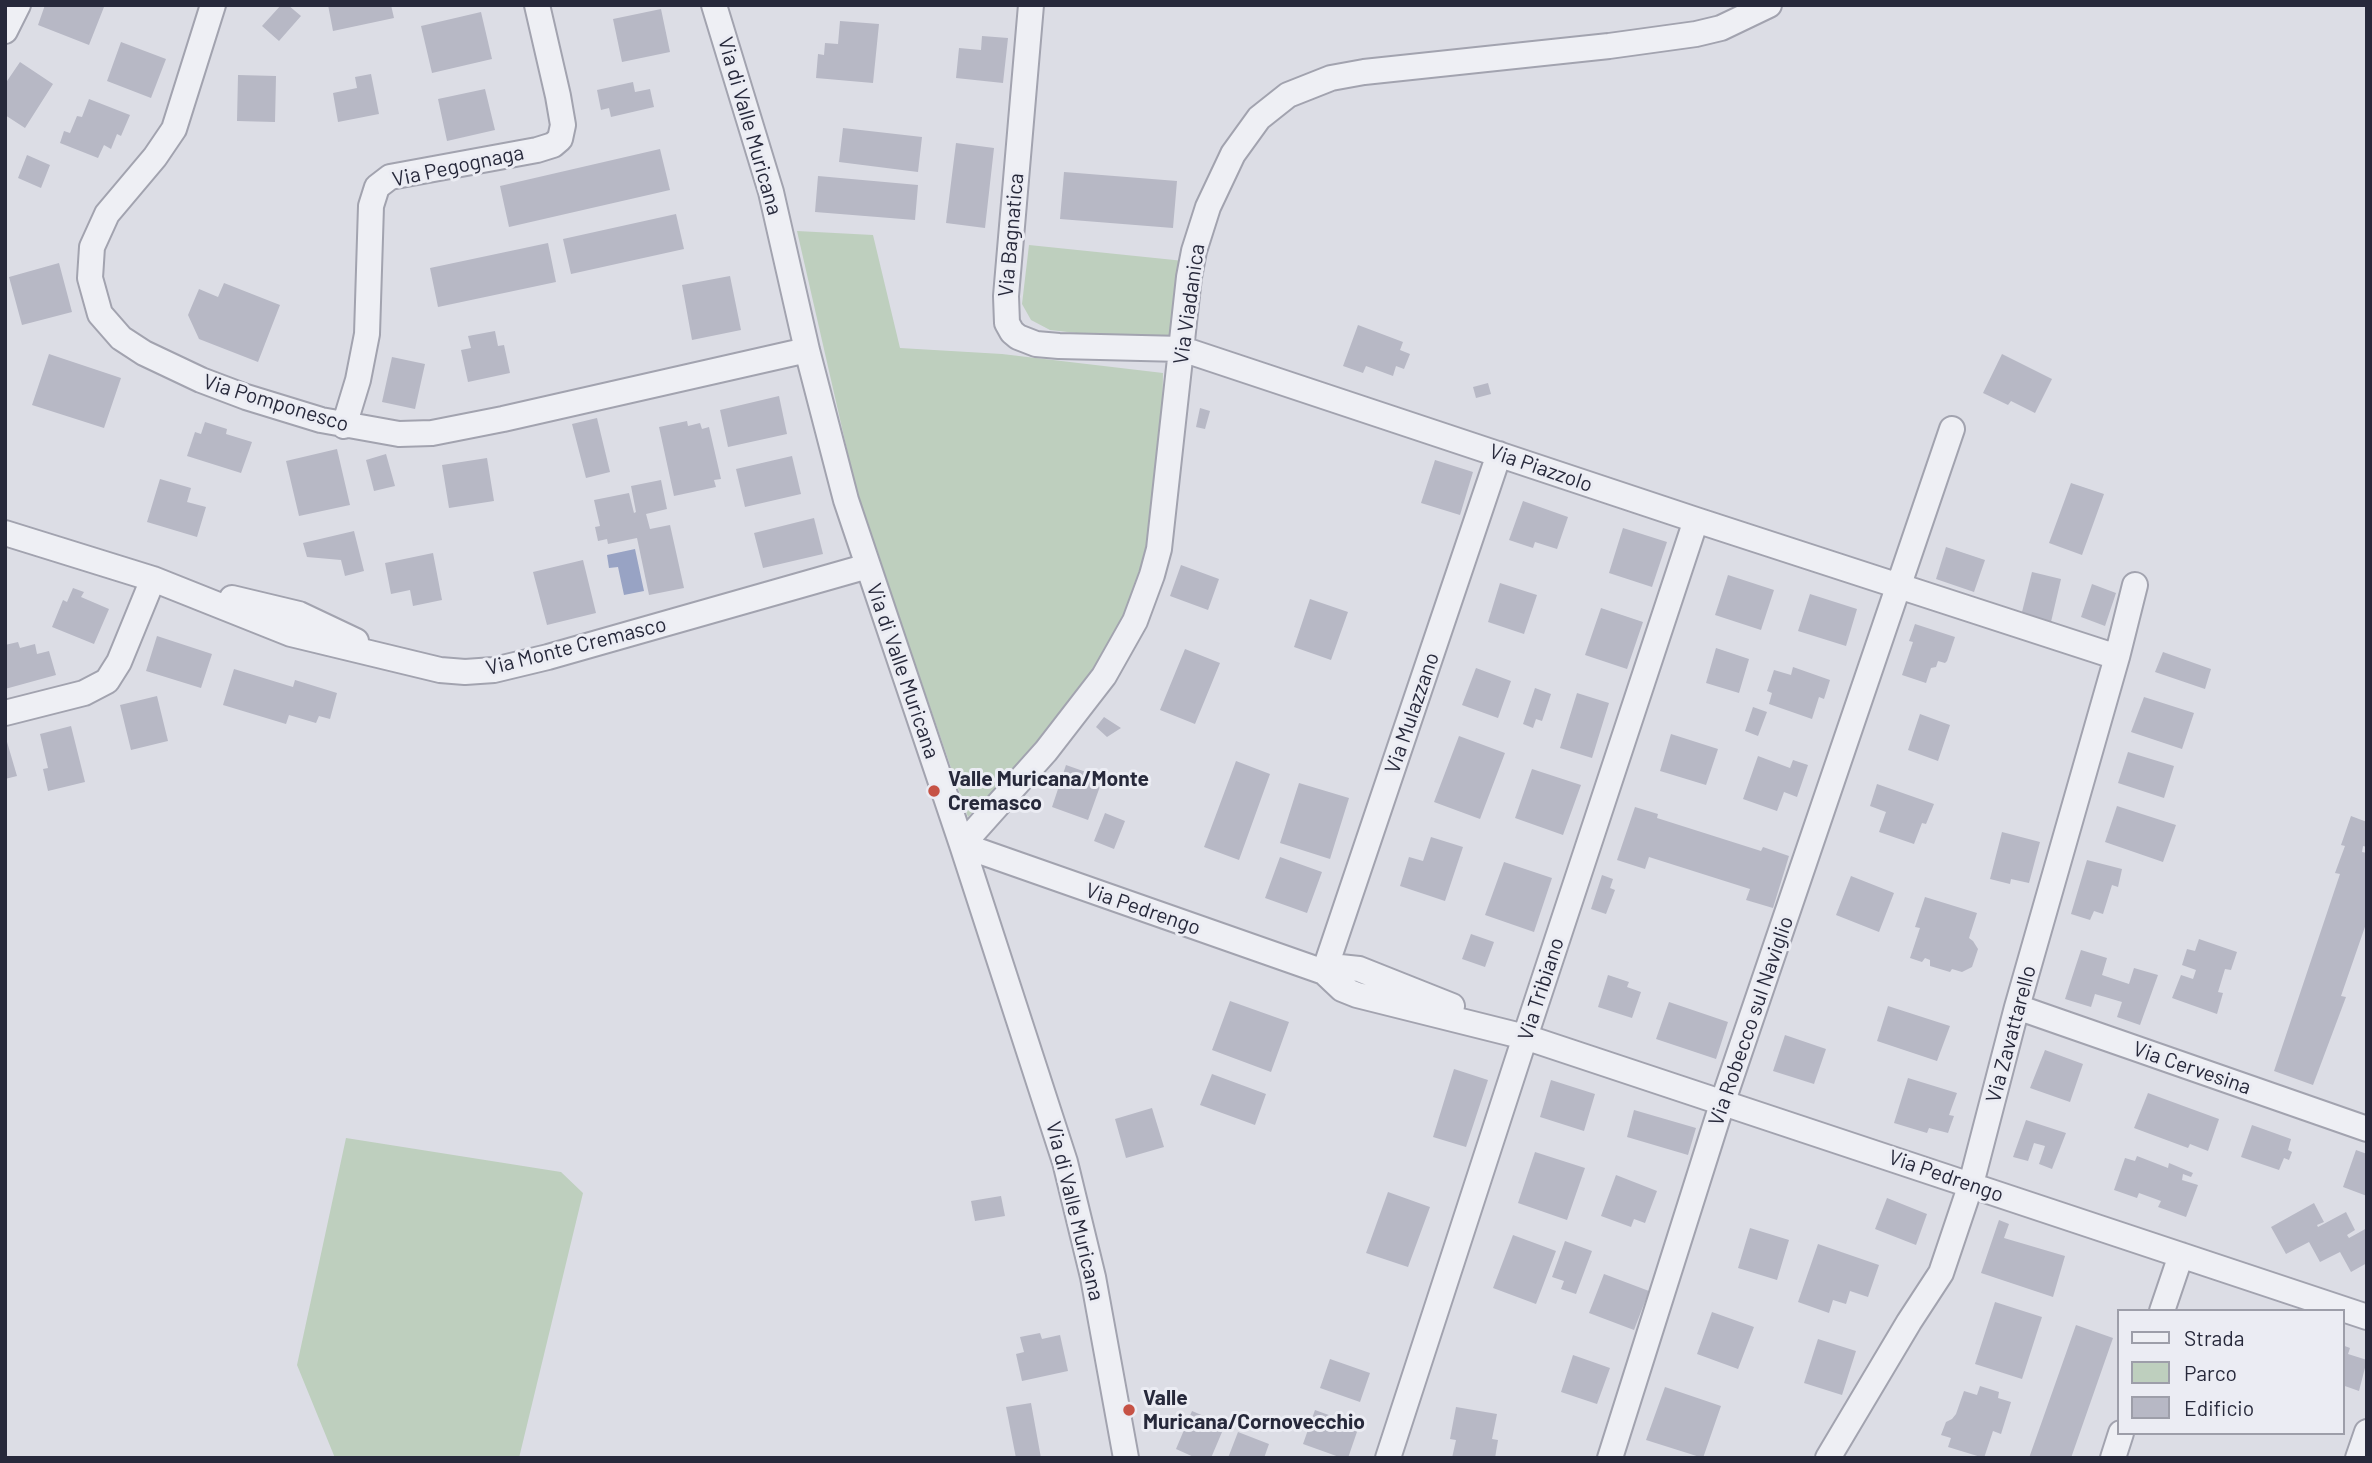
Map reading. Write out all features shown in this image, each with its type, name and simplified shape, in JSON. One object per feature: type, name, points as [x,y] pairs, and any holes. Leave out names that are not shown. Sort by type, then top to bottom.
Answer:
[{"type":"street","points":[[5,31],[18,5]]},
{"type":"street","name":"Via Pomponesco","points":[[214,5],[174,129],[155,157],[107,214],[95,238],[89,266],[94,300],[103,320],[121,338],[144,353],[180,371],[246,397],[344,426],[399,435],[432,433],[552,409],[807,350]]},
{"type":"street","name":"Via Pegognaga","points":[[344,426],[358,380],[367,334],[371,206],[377,187],[390,177],[537,150],[560,139],[563,125],[537,5]]},
{"type":"street","name":"Via di Valle Muricana","points":[[714,5],[771,192],[838,475],[1050,1112],[1081,1219],[1126,1458]]},
{"type":"street","name":"Via Bagnatica","points":[[1031,5],[1006,296],[1007,324],[1018,337],[1036,344],[1182,349]]},
{"type":"street","name":"Via Viadanica","points":[[962,845],[1046,751],[1096,687],[1135,621],[1159,549],[1189,277],[1201,225],[1242,139],[1269,108],[1288,95],[1317,82],[1364,72],[1696,34],[1732,23],[1769,5]]},
{"type":"street","name":"Via Piazzolo","points":[[1182,349],[2117,657]]},
{"type":"street","points":[[1900,587],[1952,429]]},
{"type":"street","name":"Via Mulazzano","points":[[1324,972],[1499,454]]},
{"type":"street","name":"Via Tribiano","points":[[1388,1458],[1696,520]]},
{"type":"street","points":[[5,533],[153,579],[119,662],[107,681],[84,694],[5,713]]},
{"type":"street","name":"Via Monte Cremasco","points":[[153,579],[299,614],[388,657],[453,671],[494,670],[868,566]]},
{"type":"street","name":"Via Zavattarello","points":[[1828,1458],[1941,1273],[1971,1184],[2017,1007],[2135,585]]},
{"type":"street","name":"Via Robecco sul Naviglio","points":[[1610,1458],[1723,1101],[1900,587]]},
{"type":"street","name":"Via Pedrengo","points":[[962,845],[1324,972],[1343,967],[1369,971],[1525,1037],[2343,1309]]},
{"type":"street","name":"Via Cervesina","points":[[2017,1007],[2367,1129]]},
{"type":"street","points":[[2163,1309],[2181,1255]]},
{"type":"street","name":"Via Pedrengo","points":[[2344,1309],[2367,1317]]},
{"type":"street","points":[[2358,1458],[2367,1432]]},
{"type":"street","points":[[2113,1458],[2121,1435]]},
{"type":"green space","points":[[797,231],[873,235],[900,348],[1002,354],[1163,373],[1162,430],[1150,537],[1137,584],[1119,629],[1099,663],[1041,740],[968,817],[858,498]]},
{"type":"green space","points":[[1029,245],[1184,261],[1173,344],[1050,330],[1031,320],[1022,304]]},
{"type":"green space","points":[[346,1138],[561,1172],[583,1193],[519,1458],[335,1458],[297,1365]]},
{"type":"water","points":[[635,549],[644,591],[624,595],[618,567],[609,568],[607,555]]},
{"type":"building","points":[[45,5],[104,7],[89,45],[38,25]]},
{"type":"building","points":[[281,5],[288,5],[301,16],[279,41],[262,26]]},
{"type":"building","points":[[328,5],[391,5],[394,18],[333,31]]},
{"type":"building","points":[[661,9],[670,52],[622,62],[613,19]]},
{"type":"building","points":[[481,12],[492,59],[432,73],[421,26]]},
{"type":"building","points":[[840,21],[879,24],[873,83],[816,78],[818,54],[824,55],[825,43],[838,44]]},
{"type":"building","points":[[982,36],[1008,38],[1003,83],[956,78],[959,48],[981,50]]},
{"type":"building","points":[[121,42],[166,59],[151,98],[107,81]]},
{"type":"building","points":[[20,62],[53,84],[25,128],[5,115],[5,84]]},
{"type":"building","points":[[371,74],[379,114],[338,122],[333,93],[357,88],[355,77]]},
{"type":"building","points":[[238,75],[276,76],[275,122],[237,121]]},
{"type":"building","points":[[633,82],[635,92],[650,89],[654,107],[611,117],[609,108],[601,110],[597,90]]},
{"type":"building","points":[[485,89],[495,130],[447,141],[438,99]]},
{"type":"building","points":[[89,99],[130,115],[121,136],[117,134],[111,149],[104,145],[98,158],[60,143],[64,131],[70,133],[77,116],[82,117]]},
{"type":"building","points":[[843,128],[922,137],[918,172],[839,162]]},
{"type":"building","points":[[956,143],[994,148],[985,228],[946,223]]},
{"type":"building","points":[[660,149],[670,190],[509,227],[500,186]]},
{"type":"building","points":[[27,155],[50,165],[41,188],[18,178]]},
{"type":"building","points":[[1064,172],[1177,181],[1173,228],[1060,219]]},
{"type":"building","points":[[818,176],[918,185],[915,220],[815,212]]},
{"type":"building","points":[[676,214],[684,249],[571,274],[563,239]]},
{"type":"building","points":[[548,243],[556,282],[438,307],[430,268]]},
{"type":"building","points":[[59,263],[72,312],[22,325],[9,277]]},
{"type":"building","points":[[730,276],[741,330],[692,340],[682,285]]},
{"type":"building","points":[[224,283],[280,305],[258,362],[199,339],[188,315],[199,289],[218,297]]},
{"type":"building","points":[[1358,325],[1403,342],[1400,350],[1410,354],[1404,369],[1396,366],[1393,376],[1366,366],[1363,373],[1343,366]]},
{"type":"building","points":[[495,331],[498,346],[504,345],[510,373],[468,382],[461,350],[471,348],[468,336]]},
{"type":"building","points":[[49,354],[121,378],[104,428],[32,405]]},
{"type":"building","points":[[2002,354],[2052,379],[2035,413],[2011,401],[2008,405],[1983,393]]},
{"type":"building","points":[[392,357],[425,364],[415,409],[382,402]]},
{"type":"building","points":[[1488,383],[1491,394],[1476,398],[1473,387]]},
{"type":"building","points":[[779,396],[787,434],[728,447],[720,410]]},
{"type":"building","points":[[1200,408],[1210,411],[1205,429],[1196,427]]},
{"type":"building","points":[[597,418],[610,472],[586,478],[572,424]]},
{"type":"building","points":[[687,421],[688,426],[700,423],[702,429],[709,427],[721,479],[714,480],[716,487],[674,496],[659,427]]},
{"type":"building","points":[[205,422],[227,429],[226,434],[252,442],[241,473],[187,456],[195,432],[201,434]]},
{"type":"building","points":[[337,449],[350,505],[299,516],[286,461]]},
{"type":"building","points":[[386,454],[395,486],[374,491],[366,460]]},
{"type":"building","points":[[792,456],[801,494],[745,507],[736,469]]},
{"type":"building","points":[[487,458],[494,501],[449,508],[442,465]]},
{"type":"building","points":[[1435,460],[1473,472],[1460,515],[1421,503]]},
{"type":"building","points":[[160,479],[191,488],[187,502],[206,507],[197,537],[147,522]]},
{"type":"building","points":[[661,480],[667,509],[646,514],[650,529],[670,525],[684,588],[649,595],[637,538],[608,544],[607,539],[598,541],[595,527],[600,526],[594,500],[629,493],[634,513],[631,486]]},
{"type":"building","points":[[2071,483],[2104,494],[2082,555],[2049,543]]},
{"type":"building","points":[[1523,501],[1568,517],[1557,549],[1535,542],[1533,548],[1509,540]]},
{"type":"building","points":[[814,518],[823,554],[763,568],[754,533]]},
{"type":"building","points":[[1623,528],[1667,542],[1652,587],[1609,573]]},
{"type":"building","points":[[354,531],[364,571],[345,576],[341,560],[307,557],[303,543]]},
{"type":"building","points":[[1946,547],[1985,560],[1974,592],[1936,579]]},
{"type":"building","points":[[433,553],[442,600],[413,606],[410,590],[391,594],[385,563]]},
{"type":"building","points":[[583,560],[596,613],[547,625],[533,572]]},
{"type":"building","points":[[1181,565],[1219,579],[1208,610],[1170,596]]},
{"type":"building","points":[[2032,572],[2061,579],[2051,622],[2048,621],[2047,625],[2021,616]]},
{"type":"building","points":[[1728,575],[1774,590],[1761,630],[1715,615]]},
{"type":"building","points":[[1500,583],[1537,595],[1524,634],[1488,622]]},
{"type":"building","points":[[2092,584],[2116,593],[2105,626],[2081,617]]},
{"type":"building","points":[[73,588],[84,592],[81,597],[109,609],[94,644],[52,627],[63,600],[67,602]]},
{"type":"building","points":[[1810,594],[1857,609],[1846,646],[1798,631]]},
{"type":"building","points":[[1310,599],[1348,612],[1331,660],[1294,647]]},
{"type":"building","points":[[1601,608],[1643,622],[1627,669],[1585,655]]},
{"type":"building","points":[[1915,624],[1955,637],[1947,661],[1938,661],[1936,667],[1931,668],[1926,683],[1902,675],[1913,642],[1909,641]]},
{"type":"building","points":[[157,636],[212,654],[201,688],[146,671]]},
{"type":"building","points":[[18,642],[20,648],[35,644],[37,654],[49,651],[56,675],[5,689],[5,645]]},
{"type":"building","points":[[1716,648],[1749,659],[1739,693],[1706,683]]},
{"type":"building","points":[[1185,649],[1220,663],[1195,724],[1160,710]]},
{"type":"building","points":[[2163,652],[2211,669],[2205,689],[2155,672]]},
{"type":"building","points":[[1793,667],[1830,680],[1824,699],[1819,697],[1812,719],[1769,704],[1772,693],[1767,691],[1774,670],[1791,675]]},
{"type":"building","points":[[1476,668],[1511,681],[1498,718],[1462,705]]},
{"type":"building","points":[[234,669],[293,687],[295,680],[337,693],[330,719],[319,716],[316,723],[289,715],[286,724],[223,705]]},
{"type":"building","points":[[1535,688],[1551,694],[1542,721],[1536,719],[1533,728],[1523,724]]},
{"type":"building","points":[[1577,693],[1609,703],[1592,758],[1560,748]]},
{"type":"building","points":[[157,696],[168,741],[131,750],[120,705]]},
{"type":"building","points":[[2144,697],[2194,713],[2182,749],[2131,732]]},
{"type":"building","points":[[1753,707],[1767,712],[1758,736],[1745,731]]},
{"type":"building","points":[[1920,714],[1950,725],[1938,761],[1908,750]]},
{"type":"building","points":[[1104,717],[1121,728],[1107,737],[1096,727]]},
{"type":"building","points":[[71,726],[85,782],[48,791],[43,769],[48,768],[40,734]]},
{"type":"building","points":[[1671,734],[1718,749],[1706,785],[1660,771]]},
{"type":"building","points":[[5,735],[17,776],[5,779]]},
{"type":"building","points":[[1459,736],[1505,753],[1480,819],[1434,802]]},
{"type":"building","points":[[2128,752],[2174,766],[2164,798],[2118,783]]},
{"type":"building","points":[[1758,756],[1790,768],[1793,760],[1808,765],[1797,797],[1784,792],[1777,811],[1743,799]]},
{"type":"building","points":[[1236,761],[1270,774],[1239,860],[1204,847]]},
{"type":"building","points":[[1066,765],[1103,778],[1088,820],[1052,807]]},
{"type":"building","points":[[1532,769],[1581,785],[1563,835],[1515,818]]},
{"type":"building","points":[[1299,783],[1349,798],[1330,859],[1280,843]]},
{"type":"building","points":[[1877,784],[1934,804],[1926,824],[1922,823],[1914,844],[1879,832],[1886,812],[1870,806]]},
{"type":"building","points":[[2117,806],[2176,825],[2163,862],[2105,842]]},
{"type":"building","points":[[1635,807],[1658,814],[1657,818],[1761,851],[1763,847],[1789,856],[1773,908],[1746,900],[1750,889],[1649,857],[1645,869],[1617,860]]},
{"type":"building","points":[[1105,813],[1125,821],[1114,849],[1094,841]]},
{"type":"building","points":[[2351,816],[2367,822],[2367,847],[2363,846],[2362,852],[2367,853],[2367,921],[2341,996],[2346,997],[2313,1085],[2274,1071],[2340,874],[2335,873],[2345,846],[2341,845]]},
{"type":"building","points":[[2002,832],[2040,842],[2029,883],[2011,879],[2010,884],[1990,879]]},
{"type":"building","points":[[1431,837],[1463,847],[1445,901],[1400,886],[1409,857],[1423,861]]},
{"type":"building","points":[[1280,857],[1322,872],[1307,913],[1265,898]]},
{"type":"building","points":[[2087,860],[2122,869],[2118,887],[2112,885],[2103,914],[2094,911],[2090,920],[2071,914]]},
{"type":"building","points":[[1504,862],[1552,878],[1534,932],[1485,915]]},
{"type":"building","points":[[1602,875],[1613,879],[1610,888],[1615,890],[1606,914],[1591,909]]},
{"type":"building","points":[[1851,876],[1894,893],[1879,932],[1836,915]]},
{"type":"building","points":[[1925,897],[1977,913],[1969,938],[1978,949],[1972,967],[1962,972],[1952,969],[1950,972],[1930,966],[1930,960],[1925,958],[1922,962],[1910,958],[1920,928],[1915,927]]},
{"type":"building","points":[[1471,934],[1494,942],[1485,967],[1462,959]]},
{"type":"building","points":[[2199,939],[2237,952],[2231,970],[2225,969],[2218,992],[2223,993],[2217,1014],[2172,998],[2181,975],[2193,979],[2196,970],[2182,965],[2187,949],[2195,951]]},
{"type":"building","points":[[2081,950],[2107,958],[2102,975],[2129,984],[2134,968],[2158,975],[2140,1025],[2117,1017],[2122,1002],[2095,994],[2091,1007],[2065,999]]},
{"type":"building","points":[[1608,975],[1629,982],[1627,987],[1641,992],[1632,1018],[1598,1007]]},
{"type":"building","points":[[1230,1001],[1289,1022],[1271,1072],[1212,1050]]},
{"type":"building","points":[[1669,1002],[1728,1022],[1716,1059],[1656,1039]]},
{"type":"building","points":[[1888,1006],[1950,1026],[1937,1061],[1877,1041]]},
{"type":"building","points":[[1785,1035],[1826,1049],[1814,1084],[1773,1071]]},
{"type":"building","points":[[2045,1050],[2083,1064],[2070,1102],[2030,1088]]},
{"type":"building","points":[[1454,1069],[1488,1080],[1466,1147],[1433,1137]]},
{"type":"building","points":[[1212,1074],[1266,1094],[1255,1125],[1200,1105]]},
{"type":"building","points":[[1908,1078],[1957,1093],[1949,1115],[1954,1116],[1948,1133],[1929,1128],[1927,1133],[1894,1123]]},
{"type":"building","points":[[1551,1080],[1595,1094],[1584,1131],[1540,1117]]},
{"type":"building","points":[[2148,1093],[2219,1119],[2208,1151],[2190,1144],[2188,1148],[2134,1128]]},
{"type":"building","points":[[1152,1108],[1164,1147],[1126,1158],[1115,1119]]},
{"type":"building","points":[[1634,1110],[1696,1128],[1688,1155],[1627,1137]]},
{"type":"building","points":[[2026,1120],[2066,1133],[2052,1169],[2039,1164],[2045,1146],[2034,1143],[2028,1161],[2013,1157]]},
{"type":"building","points":[[2252,1125],[2291,1139],[2288,1150],[2292,1152],[2289,1160],[2284,1158],[2279,1170],[2241,1157]]},
{"type":"building","points":[[2356,1150],[2367,1154],[2367,1196],[2343,1187]]},
{"type":"building","points":[[1535,1152],[1585,1168],[1567,1220],[1518,1203]]},
{"type":"building","points":[[2137,1156],[2168,1168],[2169,1163],[2193,1173],[2191,1177],[2183,1174],[2182,1180],[2198,1185],[2186,1217],[2158,1207],[2161,1201],[2139,1193],[2137,1198],[2114,1190],[2125,1158],[2135,1161]]},
{"type":"building","points":[[1616,1175],[1657,1191],[1645,1223],[1634,1219],[1631,1227],[1601,1216]]},
{"type":"building","points":[[1388,1192],[1430,1207],[1408,1267],[1366,1253]]},
{"type":"building","points":[[1001,1196],[1005,1216],[975,1221],[971,1201]]},
{"type":"building","points":[[1887,1198],[1927,1214],[1916,1245],[1875,1229]]},
{"type":"building","points":[[2314,1203],[2324,1222],[2317,1225],[2318,1227],[2346,1212],[2355,1230],[2347,1235],[2349,1238],[2367,1228],[2367,1263],[2351,1272],[2340,1252],[2320,1262],[2309,1242],[2286,1254],[2271,1227]]},
{"type":"building","points":[[1999,1220],[2009,1224],[2004,1238],[2065,1256],[2053,1297],[1981,1273]]},
{"type":"building","points":[[1750,1228],[1789,1240],[1777,1280],[1738,1268]]},
{"type":"building","points":[[1513,1235],[1556,1251],[1536,1304],[1493,1288]]},
{"type":"building","points":[[1565,1241],[1592,1251],[1576,1294],[1561,1289],[1564,1281],[1552,1277]]},
{"type":"building","points":[[1818,1244],[1879,1265],[1868,1297],[1850,1291],[1846,1304],[1833,1300],[1829,1313],[1798,1302]]},
{"type":"building","points":[[1604,1274],[1649,1291],[1634,1330],[1589,1313]]},
{"type":"building","points":[[1995,1302],[2042,1317],[2022,1379],[1975,1364]]},
{"type":"building","points":[[1712,1312],[1754,1327],[1738,1369],[1697,1354]]},
{"type":"building","points":[[2076,1325],[2113,1338],[2071,1458],[2029,1458]]},
{"type":"building","points":[[1040,1333],[1042,1339],[1060,1335],[1068,1371],[1022,1381],[1016,1354],[1024,1352],[1020,1337]]},
{"type":"building","points":[[1818,1339],[1856,1351],[1842,1395],[1804,1383]]},
{"type":"building","points":[[2344,1346],[2350,1348],[2348,1354],[2367,1360],[2359,1391],[2344,1386]]},
{"type":"building","points":[[1573,1355],[1610,1368],[1597,1404],[1561,1392]]},
{"type":"building","points":[[1330,1359],[1370,1373],[1360,1402],[1320,1388]]},
{"type":"building","points":[[1980,1386],[1999,1392],[1998,1398],[2011,1402],[2001,1434],[1993,1431],[1984,1458],[1948,1447],[1951,1438],[1941,1435],[1946,1422],[1956,1414],[1964,1391],[1977,1395]]},
{"type":"building","points":[[1665,1387],[1721,1406],[1703,1458],[1646,1440]]},
{"type":"building","points":[[1031,1403],[1041,1458],[1016,1458],[1006,1407]]},
{"type":"building","points":[[1456,1407],[1497,1414],[1492,1439],[1498,1440],[1495,1458],[1452,1458],[1456,1440],[1450,1439]]},
{"type":"building","points":[[1315,1410],[1359,1426],[1348,1458],[1303,1444]]},
{"type":"building","points":[[1192,1411],[1225,1425],[1211,1458],[1196,1458],[1176,1449]]},
{"type":"building","points":[[1238,1432],[1269,1444],[1264,1458],[1228,1458]]},
{"type":"place","name":"Valle Muricana/Monte Cremasco","points":[[934,791]]},
{"type":"place","name":"Valle Muricana/Cornovecchio","points":[[1129,1410]]}]
